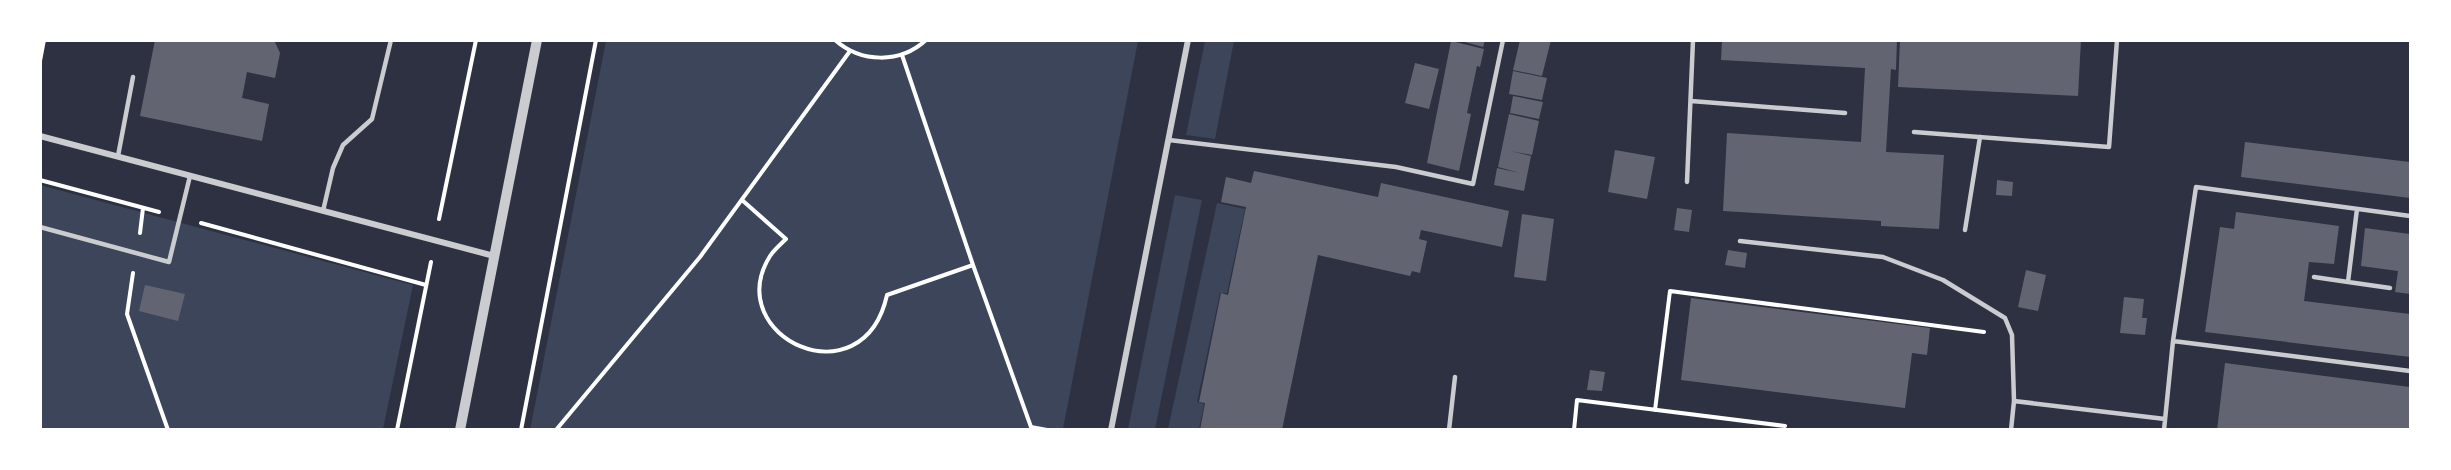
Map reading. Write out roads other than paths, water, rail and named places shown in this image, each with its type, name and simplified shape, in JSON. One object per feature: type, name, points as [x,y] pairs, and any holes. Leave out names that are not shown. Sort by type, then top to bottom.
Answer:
[{"type":"street","points":[[460,429],[537,40]]},
{"type":"street","points":[[1111,429],[1188,40]]},
{"type":"street","points":[[40,136],[494,256]]},
{"type":"lane","points":[[323,211],[333,168],[343,146],[372,119],[392,40]]},
{"type":"lane","points":[[1169,140],[1396,167],[1473,184],[1503,40]]},
{"type":"lane","points":[[1687,182],[1693,40]]},
{"type":"lane","points":[[1914,132],[2109,147],[2117,40]]},
{"type":"lane","points":[[118,156],[134,76]]},
{"type":"lane","points":[[1690,101],[1845,113]]},
{"type":"lane","points":[[1965,230],[1980,137]]},
{"type":"lane","points":[[40,227],[136,255],[169,262],[190,176]]},
{"type":"lane","points":[[2164,429],[2173,341],[2196,187],[2410,216]]},
{"type":"lane","points":[[2348,282],[2357,209]]},
{"type":"lane","points":[[1740,241],[1883,257],[1943,280],[2005,318],[2012,335],[2014,401],[2011,429]]},
{"type":"lane","points":[[2314,277],[2390,288]]},
{"type":"lane","points":[[2173,341],[2410,371]]},
{"type":"lane","points":[[1449,429],[1455,377]]},
{"type":"lane","points":[[2014,401],[2165,419]]}]
